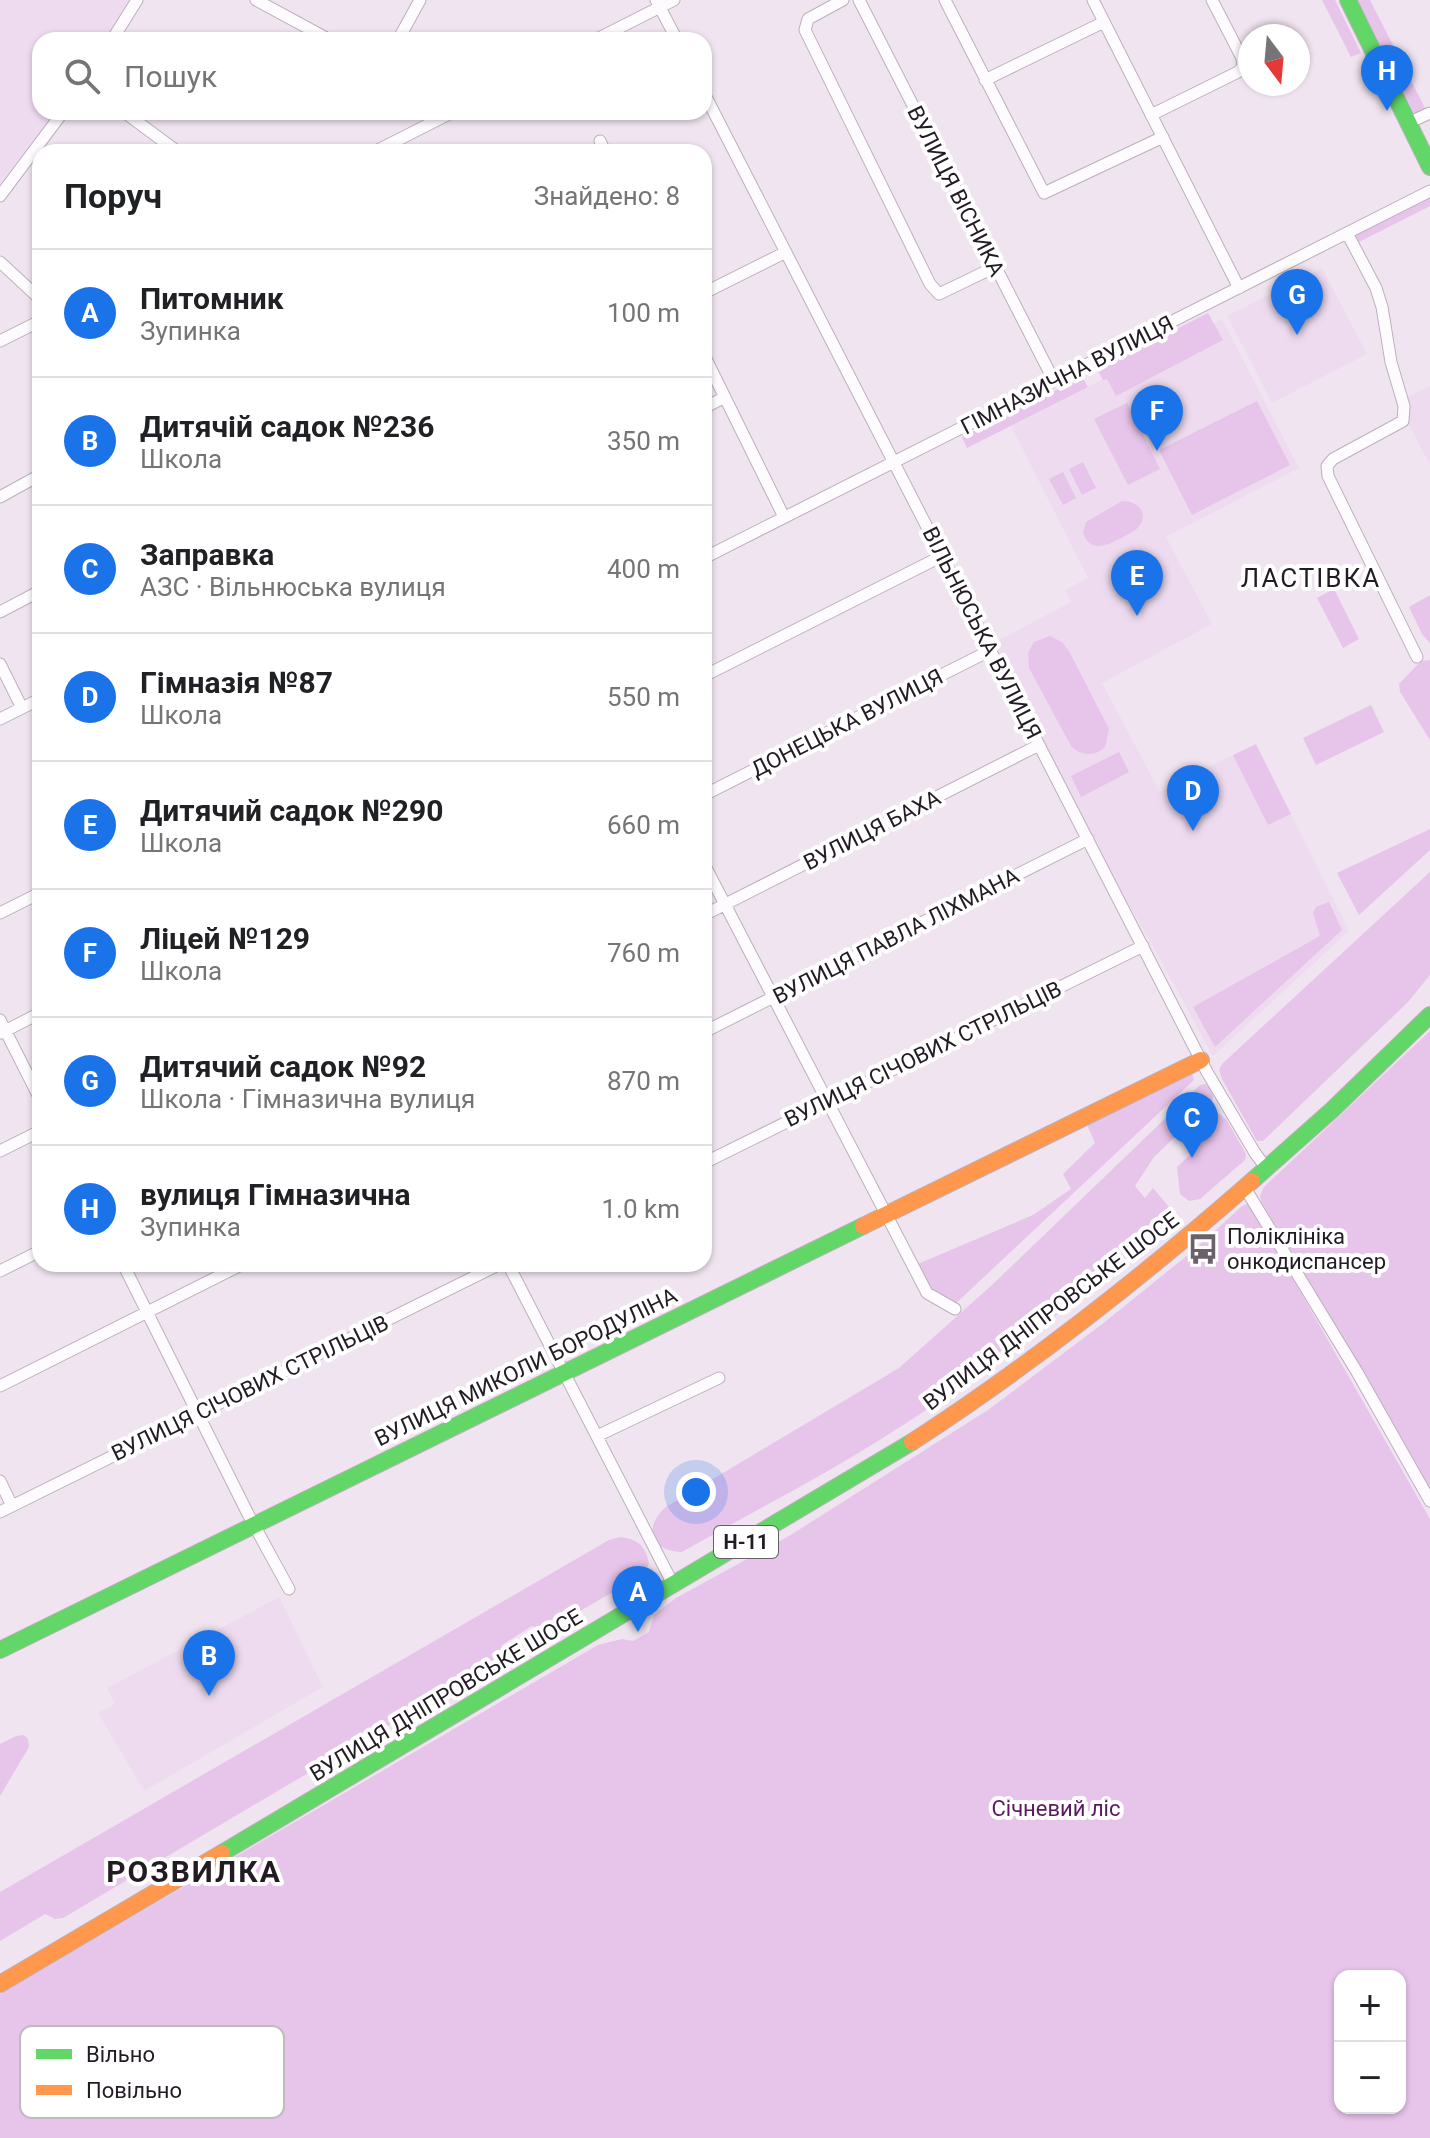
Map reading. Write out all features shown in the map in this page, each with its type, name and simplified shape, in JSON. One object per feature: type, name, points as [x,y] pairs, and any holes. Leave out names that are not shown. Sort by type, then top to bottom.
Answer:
[{"type":"main road","points":[[1348,0],[1430,167]]},
{"type":"main road","name":"ВУЛИЦЯ ДНІПРОВСЬКЕ ШОСЕ","points":[[0,1984],[674,1586],[889,1457],[969,1405],[1048,1347],[1198,1228],[1386,1060],[1430,1015]]},
{"type":"main road","name":"ВУЛИЦЯ МИКОЛИ БОРОДУЛІНА","points":[[0,1650],[1201,1060]]},
{"type":"street","points":[[117,32],[137,0]]},
{"type":"street","points":[[256,0],[315,32]]},
{"type":"street","points":[[282,14],[289,0]]},
{"type":"street","points":[[402,32],[420,0]]},
{"type":"street","points":[[609,32],[658,4],[674,0]]},
{"type":"street","points":[[843,0],[808,19],[805,30],[930,284],[939,294],[995,267]]},
{"type":"street","name":"ВУЛИЦЯ ВІСНИКА","points":[[859,0],[1054,381]]},
{"type":"street","points":[[945,0],[1044,193],[1163,137]]},
{"type":"street","points":[[1093,0],[1239,288]]},
{"type":"street","points":[[1151,115],[1243,67],[1242,58],[1212,0]]},
{"type":"street","points":[[658,4],[673,32]]},
{"type":"street","points":[[985,80],[1104,22]]},
{"type":"street","name":"ВІЛЬНЮСЬКА ВУЛИЦЯ","points":[[712,109],[1201,1060],[1267,1169]]},
{"type":"street","points":[[1408,123],[1430,113]]},
{"type":"street","points":[[39,144],[57,120]]},
{"type":"street","points":[[135,120],[167,144]]},
{"type":"street","points":[[389,144],[433,120]]},
{"type":"street","points":[[0,196],[32,153]]},
{"type":"street","name":"ГІМНАЗИЧНА ВУЛИЦЯ","points":[[712,554],[1430,191]]},
{"type":"street","points":[[1347,233],[1376,288],[1382,307],[1391,362],[1404,406],[1403,421],[1333,459],[1327,466],[1328,476],[1417,657]]},
{"type":"street","points":[[712,289],[786,252]]},
{"type":"street","points":[[0,262],[32,292]]},
{"type":"street","points":[[0,341],[32,325]]},
{"type":"street","points":[[712,371],[784,517]]},
{"type":"street","points":[[712,404],[725,397]]},
{"type":"street","points":[[0,497],[32,479]]},
{"type":"street","points":[[712,672],[942,556]]},
{"type":"street","points":[[0,612],[32,595]]},
{"type":"street","name":"ДОНЕЦЬКА ВУЛИЦЯ","points":[[712,791],[991,650]]},
{"type":"street","points":[[0,664],[22,708]]},
{"type":"street","points":[[0,719],[32,703]]},
{"type":"street","name":"ВУЛИЦЯ БАХА","points":[[712,911],[1039,745]]},
{"type":"street","name":"ВУЛИЦЯ ПАВЛА ЛІХМАНА","points":[[712,1028],[1088,839]]},
{"type":"street","points":[[712,879],[927,1293],[955,1309]]},
{"type":"street","points":[[0,913],[32,897]]},
{"type":"street","name":"ВУЛИЦЯ СІЧОВИХ СТРІЛЬЦІВ","points":[[712,1159],[1143,946]]},
{"type":"street","points":[[32,1016],[2,1028],[32,1084]]},
{"type":"street","points":[[0,1151],[32,1135]]},
{"type":"street","points":[[1245,1188],[1357,1372],[1430,1501]]},
{"type":"street","points":[[0,1271],[32,1255]]},
{"type":"street","points":[[127,1272],[289,1589]]},
{"type":"street","points":[[0,1386],[227,1272]]},
{"type":"street","name":"ВУЛИЦЯ СІЧОВИХ СТРІЛЬЦІВ","points":[[0,1512],[484,1272]]},
{"type":"street","points":[[512,1272],[674,1586]]},
{"type":"street","points":[[597,1436],[719,1378]]},
{"type":"street","points":[[0,1481],[12,1506]]},
{"type":"shaded area","points":[[0,0],[137,0],[117,32],[32,32],[32,120],[57,120],[39,144],[32,144],[32,153],[0,196]]},
{"type":"shaded area","points":[[1322,268],[1367,354],[1272,403],[1227,316]]},
{"type":"shaded area","points":[[1222,319],[1299,468],[1166,537],[1212,624],[1102,683],[1160,792],[1233,755],[1268,824],[1291,814],[1349,931],[1213,1056],[1090,838],[992,644],[1071,602],[1065,590],[1088,578],[1011,426]]},
{"type":"shaded area","points":[[1430,386],[1430,465],[1397,402]]},
{"type":"shaded area","points":[[279,1597],[323,1687],[144,1791],[98,1713],[115,1704],[107,1688]]},
{"type":"green space","points":[[1322,0],[1335,0],[1361,53],[1351,57]]},
{"type":"green space","points":[[1358,0],[1370,0],[1426,110],[1415,115]]},
{"type":"green space","points":[[1430,197],[1430,206],[1357,243],[1353,236]]},
{"type":"green space","points":[[1208,313],[1223,340],[1116,396],[1107,379],[1103,380],[1097,369]]},
{"type":"green space","points":[[1082,377],[1088,387],[967,448],[962,437]]},
{"type":"green space","points":[[1257,401],[1290,465],[1192,515],[1159,450]]},
{"type":"green space","points":[[1127,403],[1160,469],[1128,485],[1094,419]]},
{"type":"green space","points":[[1083,462],[1096,488],[1082,495],[1069,469]]},
{"type":"green space","points":[[1063,472],[1076,498],[1063,505],[1049,479]]},
{"type":"green space","points":[[1122,501],[1132,502],[1142,511],[1140,525],[1131,533],[1101,546],[1086,540],[1083,533],[1086,522]]},
{"type":"green space","points":[[1334,589],[1359,639],[1343,648],[1317,598]]},
{"type":"green space","points":[[1430,595],[1430,643],[1409,607]]},
{"type":"green space","points":[[1050,636],[1062,642],[1069,651],[1109,729],[1105,747],[1093,754],[1083,753],[1071,746],[1029,668],[1028,653],[1034,642]]},
{"type":"green space","points":[[1430,660],[1430,740],[1400,692],[1399,684],[1421,661]]},
{"type":"green space","points":[[1371,705],[1384,732],[1316,765],[1303,738]]},
{"type":"green space","points":[[1256,744],[1291,814],[1268,825],[1233,755]]},
{"type":"green space","points":[[1119,752],[1129,772],[1081,797],[1071,776]]},
{"type":"green space","points":[[1430,829],[1430,850],[1359,915],[1337,873]]},
{"type":"green space","points":[[1430,872],[1430,975],[1408,1002],[1263,1141],[1257,1141],[1222,1079],[1219,1070],[1222,1064]]},
{"type":"green space","points":[[1329,902],[1342,930],[1215,1047],[1193,1007],[1320,936],[1313,913],[1316,907]]},
{"type":"green space","points":[[1430,1031],[1430,1495],[1260,1195],[1264,1187]]},
{"type":"green space","points":[[1180,1070],[1192,1074],[1194,1080],[952,1307],[927,1293],[913,1266],[1033,1215],[1071,1189],[1063,1174],[1095,1143],[1087,1125]]},
{"type":"green space","points":[[1206,1084],[1214,1094],[1212,1101],[1154,1157],[1135,1186],[1145,1198],[1153,1188],[1170,1208],[1173,1219],[1168,1227],[996,1360],[864,1450],[682,1552],[671,1551],[657,1543],[653,1537],[654,1522],[666,1507],[899,1368],[992,1285],[1200,1085]]},
{"type":"green space","points":[[1218,1113],[1226,1119],[1246,1154],[1245,1160],[1200,1199],[1189,1201],[1180,1194],[1177,1167],[1192,1153],[1182,1142],[1210,1115]]},
{"type":"green space","name":"Січневий ліс","points":[[1247,1204],[1252,1207],[1430,1519],[1430,2138],[0,2138],[0,1994],[598,1645],[622,1639],[633,1641],[649,1632],[654,1615],[676,1598],[789,1536],[988,1410],[1101,1325]]},
{"type":"green space","points":[[620,1537],[636,1542],[646,1552],[649,1564],[644,1574],[568,1618],[538,1628],[532,1626],[502,1645],[502,1651],[489,1666],[63,1918],[55,1919],[45,1914],[0,1941],[0,1892],[609,1540]]},
{"type":"green space","points":[[24,1735],[29,1747],[0,1796],[0,1744]]},
{"type":"traffic: fast","points":[[1348,0],[1430,167]]},
{"type":"traffic: fast","points":[[1252,1181],[1332,1110],[1430,1015]]},
{"type":"traffic: fast","points":[[0,1650],[863,1226]]},
{"type":"traffic: fast","points":[[222,1853],[912,1442]]},
{"type":"traffic: slow","points":[[863,1226],[1201,1060]]},
{"type":"traffic: slow","points":[[912,1442],[1001,1382],[1087,1318],[1252,1181]]},
{"type":"traffic: slow","points":[[0,1984],[222,1853]]},
{"type":"place","name":"вулиця Гімназична","points":[[1387,111]]},
{"type":"place","name":"Дитячий садок №92","points":[[1297,335]]},
{"type":"place","name":"Ліцей №129","points":[[1157,451]]},
{"type":"place","name":"Дитячий садок №290","points":[[1137,616]]},
{"type":"place","name":"Гімназія №87","points":[[1193,831]]},
{"type":"place","name":"Заправка","points":[[1192,1158]]},
{"type":"place","name":"Поліклініка онкодиспансер","points":[[1203,1249]]},
{"type":"place","name":"Питомник","points":[[638,1632]]},
{"type":"place","name":"Дитячій садок №236","points":[[209,1696]]},
{"type":"district","name":"ЛАСТІВКА","points":[[1311,578]]},
{"type":"district","name":"РОЗВИЛКА","points":[[194,1871]]}]
